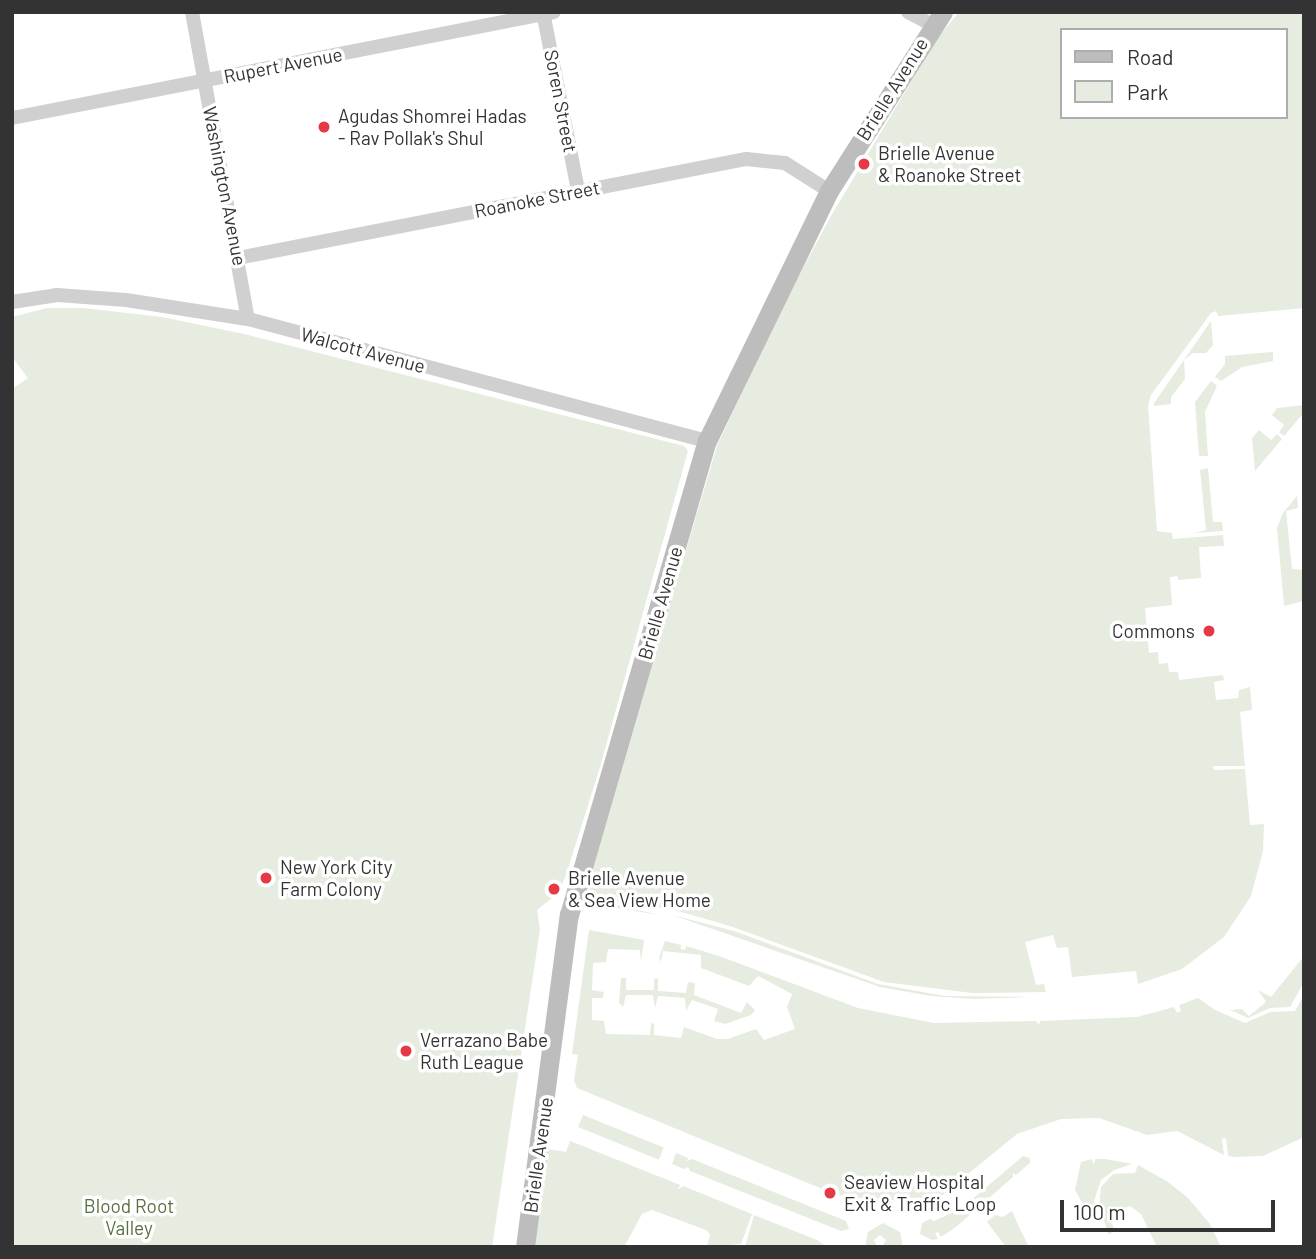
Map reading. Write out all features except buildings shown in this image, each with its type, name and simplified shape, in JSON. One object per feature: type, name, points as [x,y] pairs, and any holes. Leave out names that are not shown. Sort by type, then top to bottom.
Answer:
[{"type":"street","name":"Washington Avenue","points":[[192,12],[248,319]]},
{"type":"street","points":[[908,12],[938,19]]},
{"type":"street","name":"Rupert Avenue","points":[[12,118],[547,13]]},
{"type":"street","name":"Soren Street","points":[[547,13],[579,190]]},
{"type":"street","name":"Brielle Avenue","points":[[525,1247],[569,915],[707,441],[829,191],[938,19]]},
{"type":"street","name":"Roanoke Street","points":[[238,258],[746,159],[785,163],[829,191]]},
{"type":"street","name":"Walcott Avenue","points":[[12,302],[57,295],[99,298],[248,319],[707,441]]},
{"type":"green space","points":[[959,12],[1304,12],[1304,308],[1218,316],[1216,311],[1211,313],[1151,395],[1148,406],[1157,531],[1172,533],[1173,539],[1223,535],[1224,546],[1199,547],[1201,578],[1178,580],[1178,576],[1170,577],[1172,605],[1145,608],[1149,653],[1158,652],[1159,664],[1168,663],[1169,672],[1178,672],[1179,680],[1223,675],[1224,680],[1214,682],[1216,700],[1238,698],[1239,690],[1250,687],[1252,710],[1240,712],[1245,766],[1213,766],[1214,770],[1245,769],[1250,825],[1264,824],[1263,851],[1251,896],[1224,937],[1182,969],[1138,984],[1136,971],[1072,977],[1068,947],[1057,948],[1053,935],[1025,942],[1036,985],[1044,984],[1046,992],[972,993],[884,982],[730,926],[671,909],[618,902],[618,905],[659,915],[581,902],[717,446],[782,307],[831,216],[936,40]]},
{"type":"green space","name":"Blood Root Valley","points":[[47,308],[83,308],[162,317],[244,334],[684,446],[688,451],[600,767],[566,875],[558,893],[537,910],[540,929],[492,1247],[12,1247],[12,389],[28,378],[12,357],[12,317]]},
{"type":"green space","points":[[1211,321],[1213,345],[1206,353],[1193,353],[1184,360],[1185,379],[1171,397],[1171,404],[1154,406],[1154,403]]},
{"type":"green space","points":[[1273,352],[1273,361],[1242,367],[1221,381],[1215,377],[1225,364],[1225,356]]},
{"type":"green space","points":[[1211,381],[1217,386],[1205,412],[1208,456],[1199,456],[1195,402]]},
{"type":"green space","points":[[1304,405],[1304,418],[1301,416],[1284,436],[1279,432],[1284,425],[1272,415],[1277,408]]},
{"type":"green space","points":[[1259,430],[1271,440],[1277,434],[1282,439],[1255,471],[1252,438]]},
{"type":"green space","points":[[1208,468],[1213,522],[1222,522],[1223,531],[1194,533],[1206,530],[1200,470]]},
{"type":"green space","points":[[1297,496],[1298,508],[1286,511],[1292,569],[1304,570],[1304,601],[1284,606],[1277,528],[1283,513]]},
{"type":"green space","points":[[672,915],[734,931],[878,984],[945,996],[1031,997],[974,999],[931,996],[880,987]]},
{"type":"green space","points":[[589,930],[644,940],[641,962],[640,950],[608,949],[606,962],[593,963],[592,990],[604,992],[603,998],[592,998],[592,1020],[604,1021],[606,1034],[650,1035],[651,1024],[654,1023],[654,1035],[681,1038],[684,1027],[717,1039],[728,1039],[756,1029],[764,1040],[795,1029],[787,1007],[792,994],[758,976],[749,986],[701,968],[701,955],[663,951],[661,962],[659,958],[665,941],[681,945],[681,949],[685,950],[686,946],[719,956],[858,1008],[934,1023],[1036,1021],[1039,1025],[1040,1021],[1137,1017],[1174,1007],[1177,1013],[1181,1011],[1179,1005],[1198,998],[1215,1010],[1245,1023],[1270,1012],[1295,1011],[1304,995],[1304,1137],[1263,1156],[1235,1157],[1228,1156],[1226,1138],[1222,1139],[1224,1155],[1177,1131],[1147,1135],[1099,1118],[1061,1119],[1017,1134],[940,1197],[880,1201],[837,1195],[577,1088],[574,1080],[578,1055],[572,1054]]},
{"type":"green space","points":[[1304,956],[1304,982],[1290,1007],[1270,1008],[1248,1018],[1230,1010],[1242,1009],[1249,1016],[1266,1002],[1258,990],[1271,997]]},
{"type":"green space","points":[[621,978],[626,978],[626,990],[654,990],[654,979],[658,978],[658,991],[686,993],[688,982],[695,983],[694,995],[741,1013],[747,1002],[755,1010],[751,1015],[725,1024],[714,1021],[718,1009],[692,1000],[686,1011],[685,998],[658,996],[655,1008],[653,995],[626,995],[623,1007],[619,1003]]},
{"type":"green space","points":[[583,1115],[664,1148],[659,1160],[578,1127]]},
{"type":"green space","points":[[570,1141],[680,1185],[678,1190],[683,1186],[752,1214],[741,1244],[707,1247],[710,1234],[706,1230],[652,1210],[642,1214],[624,1247],[535,1247],[548,1149],[566,1152]]},
{"type":"green space","points":[[676,1153],[688,1158],[687,1161],[692,1159],[846,1221],[849,1229],[841,1231],[690,1171],[688,1167],[684,1169],[672,1164]]},
{"type":"green space","points":[[1023,1156],[1030,1158],[1030,1163],[1016,1175],[1013,1173],[1013,1177],[956,1227],[941,1237],[938,1232],[935,1233],[938,1239],[932,1240],[920,1234],[922,1223],[930,1219],[934,1221],[962,1208]]},
{"type":"green space","points":[[1092,1159],[1093,1164],[1096,1159],[1105,1159],[1132,1164],[1114,1170],[1101,1180],[1094,1201],[1098,1218],[1093,1221],[1075,1190],[1081,1162]]},
{"type":"green space","points":[[1138,1165],[1168,1182],[1188,1198],[1210,1224],[1221,1247],[1157,1247],[1141,1214],[1130,1206],[1109,1213],[1114,1230],[1109,1235],[1099,1207],[1101,1187],[1113,1174],[1135,1173]]},
{"type":"green space","points":[[1012,1211],[1029,1247],[1006,1247],[987,1222],[995,1215],[1003,1217]]},
{"type":"green space","points":[[754,1215],[817,1240],[827,1247],[745,1247]]},
{"type":"green space","points":[[883,1223],[900,1232],[903,1247],[882,1247],[886,1240],[880,1235],[874,1240],[877,1247],[865,1247],[868,1232]]},
{"type":"place","name":"Agudas Shomrei Hadas - Rav Pollak's Shul","points":[[324,127]]},
{"type":"place","name":"Brielle Avenue & Roanoke Street","points":[[864,164]]},
{"type":"place","name":"Commons","points":[[1209,631]]},
{"type":"place","name":"New York City Farm Colony","points":[[266,878]]},
{"type":"place","name":"Brielle Avenue & Sea View Home","points":[[554,889]]},
{"type":"place","name":"Verrazano Babe Ruth League","points":[[406,1051]]},
{"type":"place","name":"Seaview Hospital Exit & Traffic Loop","points":[[830,1193]]}]
